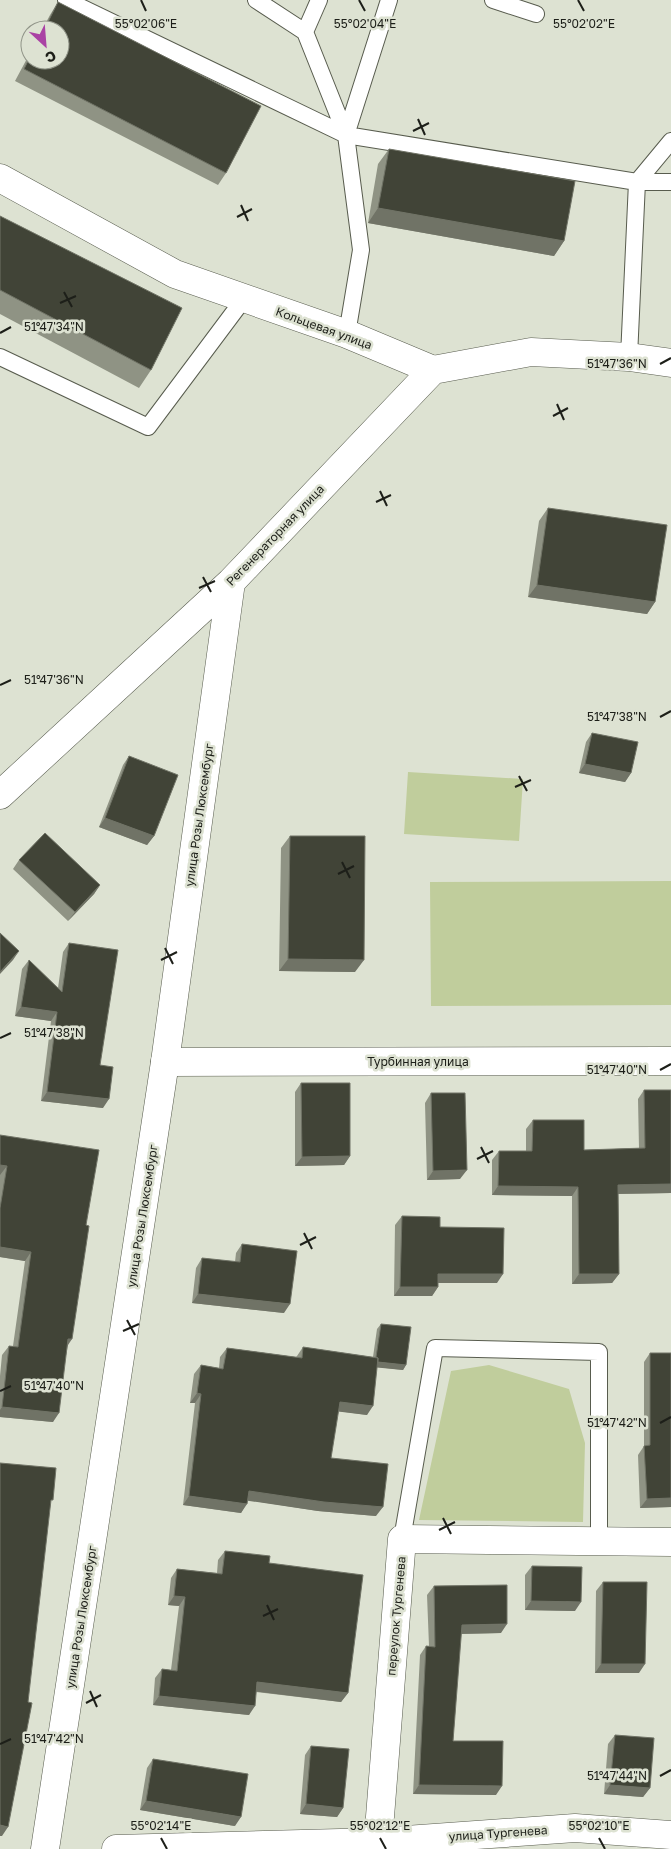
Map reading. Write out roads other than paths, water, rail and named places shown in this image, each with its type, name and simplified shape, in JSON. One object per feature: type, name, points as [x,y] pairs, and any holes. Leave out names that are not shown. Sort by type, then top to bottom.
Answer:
[{"type":"street","name":"Кольцевая улица","points":[[0,178],[175,274],[243,300],[347,334],[433,370]]},
{"type":"street","points":[[433,370],[531,352],[629,357],[671,363]]},
{"type":"street","name":"Регенераторная улица","points":[[0,795],[231,582],[433,370]]},
{"type":"street","name":"улица Розы Люксембург","points":[[45,1849],[165,1062],[231,582]]},
{"type":"street","name":"Турбинная улица","points":[[165,1062],[671,1061]]},
{"type":"street","name":"переулок Тургенева","points":[[378,1842],[402,1539],[671,1542]]},
{"type":"street","name":"улица Тургенева","points":[[116,1849],[378,1842],[575,1828],[671,1835]]},
{"type":"lane","points":[[66,0],[346,136],[636,182],[671,182]]},
{"type":"lane","points":[[256,0],[305,32],[346,136],[361,250],[347,334]]},
{"type":"lane","points":[[305,32],[319,0]]},
{"type":"lane","points":[[346,136],[389,0]]},
{"type":"lane","points":[[493,0],[536,14]]},
{"type":"lane","points":[[629,357],[636,182],[671,140]]},
{"type":"lane","points":[[0,357],[148,427],[243,300]]},
{"type":"lane","points":[[402,1539],[434,1348],[599,1352],[599,1541]]}]
